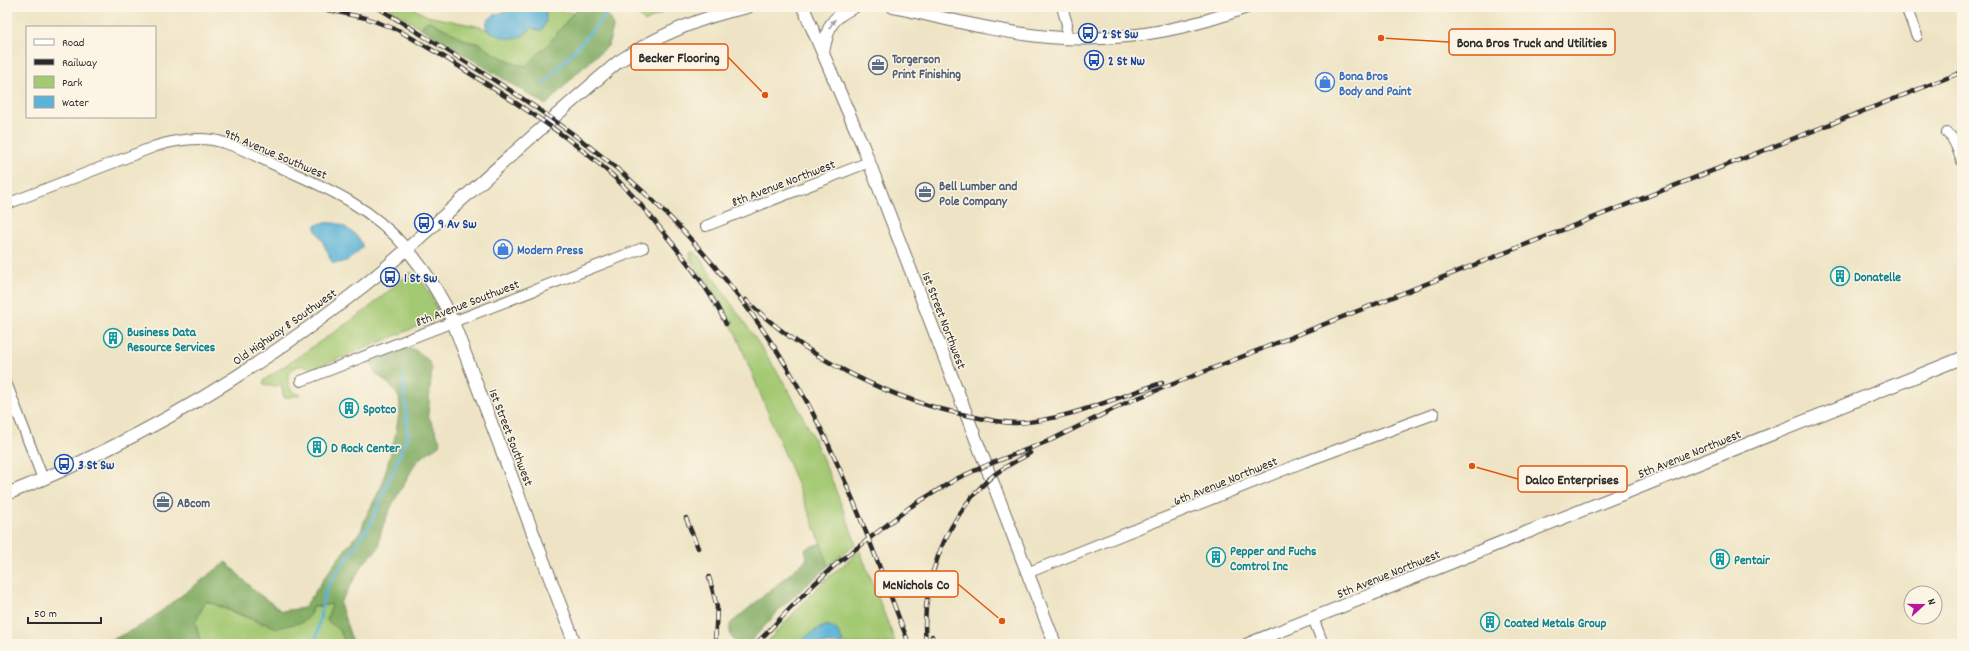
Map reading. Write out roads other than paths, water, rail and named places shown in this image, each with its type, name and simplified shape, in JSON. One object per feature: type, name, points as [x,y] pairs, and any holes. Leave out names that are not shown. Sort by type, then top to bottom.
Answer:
[{"type":"street","name":"Old Highway 8 Southwest","points":[[7,494],[43,479],[137,435],[230,381],[277,350],[362,287],[618,62],[644,44],[675,29],[701,19],[748,7]]},
{"type":"street","name":"1st Street Northwest","points":[[803,7],[869,162],[1055,644]]},
{"type":"street","points":[[823,52],[828,30],[832,21],[840,13],[854,7]]},
{"type":"street","points":[[893,7],[1022,33],[1066,38],[1108,38],[1169,30],[1201,23],[1247,7]]},
{"type":"street","points":[[1062,7],[1067,24],[1066,38]]},
{"type":"street","points":[[1906,7],[1917,36]]},
{"type":"street","points":[[1947,133],[1952,136],[1962,161]]},
{"type":"street","name":"9th Avenue Southwest","points":[[7,204],[170,141],[199,139],[227,143],[339,194],[372,214],[396,236],[407,249]]},
{"type":"street","name":"8th Avenue Northwest","points":[[706,226],[869,162]]},
{"type":"street","name":"8th Avenue Southwest","points":[[301,381],[643,248]]},
{"type":"street","name":"1st Street Southwest","points":[[407,249],[432,281],[453,322],[575,644]]},
{"type":"street","name":"5th Avenue Northwest","points":[[1248,644],[1962,358]]},
{"type":"street","points":[[7,385],[43,479]]},
{"type":"street","name":"6th Avenue Northwest","points":[[1027,573],[1304,462],[1434,414]]},
{"type":"street","points":[[1313,618],[1323,644]]},
{"type":"water","points":[[520,7],[540,7],[545,12],[545,24],[541,31],[532,28],[522,36],[513,39],[494,33],[486,28],[487,21],[494,15]]},
{"type":"water","points":[[322,223],[336,223],[344,226],[358,237],[362,247],[353,257],[341,263],[332,262],[321,238],[315,229],[316,225]]},
{"type":"water","points":[[825,626],[832,627],[837,631],[843,644],[799,644],[808,635]]},
{"type":"waterway","points":[[544,84],[607,14]]},
{"type":"waterway","points":[[318,644],[316,640],[325,590],[371,523],[408,435],[403,376]]},
{"type":"railway","points":[[314,7],[366,18],[398,30],[451,61]]},
{"type":"railway","points":[[377,7],[546,114],[599,154],[666,214],[727,281],[754,317],[779,355],[802,393],[823,433],[858,511],[909,644]]},
{"type":"railway","points":[[446,58],[553,128],[612,175],[646,210],[690,266],[703,284],[726,324]]},
{"type":"railway","points":[[756,644],[810,588],[835,565],[910,507],[958,478],[1051,440],[1130,401],[1962,72]]},
{"type":"railway","points":[[746,300],[796,341],[823,359],[852,375],[882,389],[944,410],[1001,422],[1017,423],[1054,418],[1091,408],[1162,383]]},
{"type":"railway","points":[[926,644],[925,621],[927,599],[932,576],[948,533],[973,495],[989,479],[1004,468],[1030,453]]},
{"type":"railway","points":[[686,518],[698,548]]},
{"type":"railway","points":[[709,577],[717,607],[715,644]]},
{"type":"railway","points":[[932,636],[933,644]]},
{"type":"place","name":"2 St Sw","points":[[1088,33]]},
{"type":"place","name":"Bona Bros Truck and Utilities","points":[[1381,38]]},
{"type":"place","name":"2 St Nw","points":[[1094,60]]},
{"type":"place","name":"Torgerson Print Finishing","points":[[878,65]]},
{"type":"place","name":"Bona Bros Body and Paint","points":[[1325,82]]},
{"type":"place","name":"Becker Flooring","points":[[765,95]]},
{"type":"place","name":"Bell Lumber and Pole Company","points":[[925,192]]},
{"type":"place","name":"9 Av Sw","points":[[424,223]]},
{"type":"place","name":"Modern Press","points":[[503,249]]},
{"type":"place","name":"Donatelle","points":[[1840,276]]},
{"type":"place","name":"1 St Sw","points":[[390,277]]},
{"type":"place","name":"Business Data Resource Services","points":[[113,338]]},
{"type":"place","name":"Spotco","points":[[349,408]]},
{"type":"place","name":"D Rock Center","points":[[317,447]]},
{"type":"place","name":"3 St Sw","points":[[64,464]]},
{"type":"place","name":"Dalco Enterprises","points":[[1472,466]]},
{"type":"place","name":"ABcom","points":[[163,502]]},
{"type":"place","name":"Pepper and Fuchs Comtrol Inc","points":[[1216,557]]},
{"type":"place","name":"Pentair","points":[[1720,559]]},
{"type":"place","name":"McNichols Co","points":[[1002,621]]},
{"type":"place","name":"Coated Metals Group","points":[[1490,622]]}]
